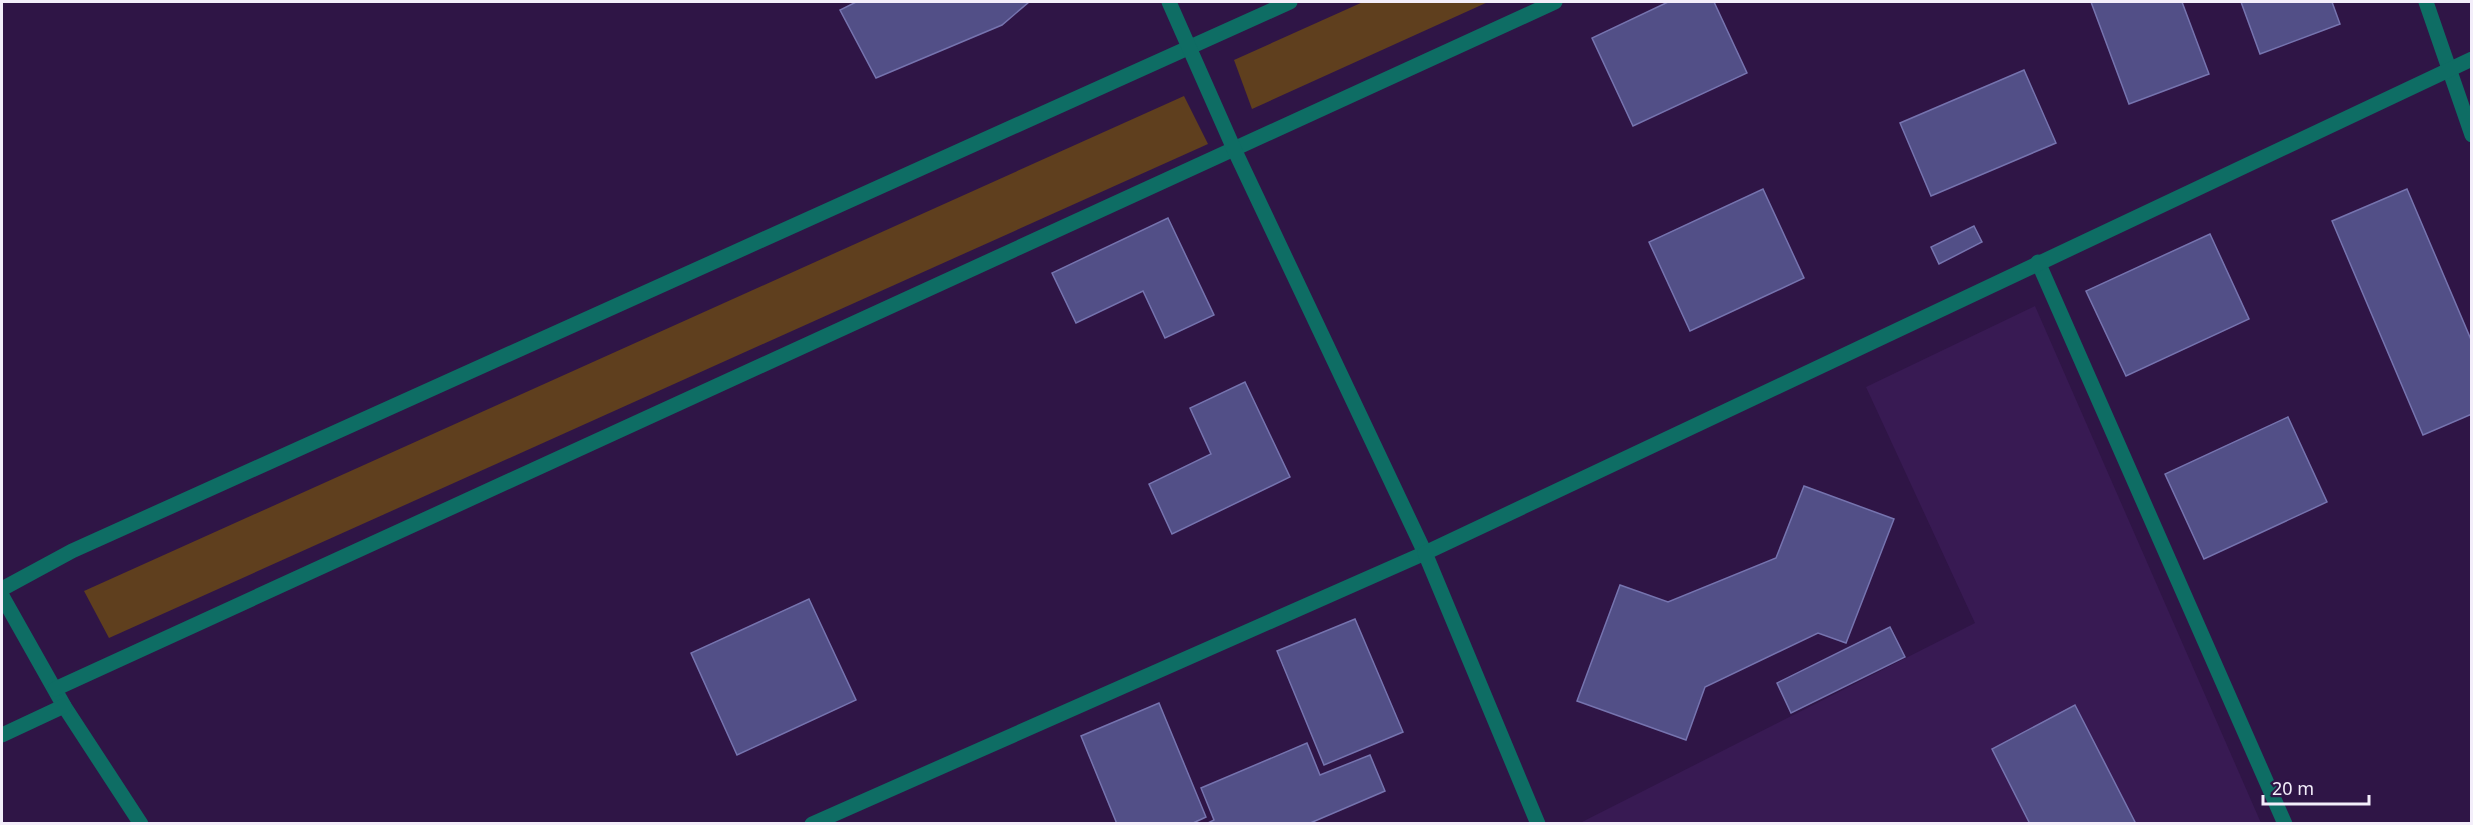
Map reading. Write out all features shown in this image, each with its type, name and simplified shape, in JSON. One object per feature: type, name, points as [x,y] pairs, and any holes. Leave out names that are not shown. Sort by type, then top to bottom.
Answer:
[{"type":"street","points":[[1168,2],[1234,149],[1425,553],[1538,824]]},
{"type":"street","points":[[2,590],[72,551],[1290,2]]},
{"type":"street","points":[[55,689],[1555,2]]},
{"type":"street","points":[[2426,2],[2472,135]]},
{"type":"street","points":[[812,824],[1425,553],[2448,68],[2472,59]]},
{"type":"street","points":[[2037,262],[2285,824]]},
{"type":"street","points":[[2,596],[64,706],[141,824]]},
{"type":"street","points":[[2,735],[64,706]]},
{"type":"shaded area","points":[[1363,2],[1488,2],[1252,109],[1234,60]]},
{"type":"shaded area","points":[[1184,96],[1208,144],[109,638],[84,591]]},
{"type":"shaded area","points":[[2035,306],[2261,823],[1578,824],[1975,623],[1866,387]]},
{"type":"building","points":[[856,2],[1029,2],[1002,25],[876,78],[840,10]]},
{"type":"building","points":[[1668,2],[1714,2],[1747,73],[1633,126],[1592,38]]},
{"type":"building","points":[[2091,2],[2182,2],[2209,74],[2129,104]]},
{"type":"building","points":[[2241,2],[2332,2],[2340,24],[2260,54]]},
{"type":"building","points":[[2024,70],[2056,143],[1931,196],[1900,123]]},
{"type":"building","points":[[1763,189],[1804,278],[1690,331],[1649,242]]},
{"type":"building","points":[[2407,189],[2472,342],[2472,414],[2423,435],[2332,221]]},
{"type":"building","points":[[1168,218],[1214,315],[1165,338],[1143,291],[1076,323],[1052,273]]},
{"type":"building","points":[[1974,226],[1982,242],[1939,264],[1931,247]]},
{"type":"building","points":[[2210,234],[2249,319],[2126,376],[2086,291]]},
{"type":"building","points":[[1245,382],[1290,477],[1172,534],[1149,484],[1211,454],[1190,408]]},
{"type":"building","points":[[2288,417],[2327,502],[2204,559],[2165,474]]},
{"type":"building","points":[[1804,486],[1894,519],[1846,643],[1818,633],[1705,687],[1686,740],[1577,701],[1620,585],[1668,602],[1776,558]]},
{"type":"building","points":[[809,599],[856,700],[737,755],[691,653]]},
{"type":"building","points":[[1355,619],[1403,732],[1324,765],[1277,651]]},
{"type":"building","points":[[1890,627],[1905,657],[1791,713],[1777,683]]},
{"type":"building","points":[[1159,703],[1206,817],[1191,824],[1117,824],[1081,736]]},
{"type":"building","points":[[2075,705],[2136,824],[2030,824],[1992,749]]},
{"type":"building","points":[[1307,743],[1320,775],[1370,755],[1385,791],[1308,824],[1206,824],[1214,820],[1201,788]]}]
